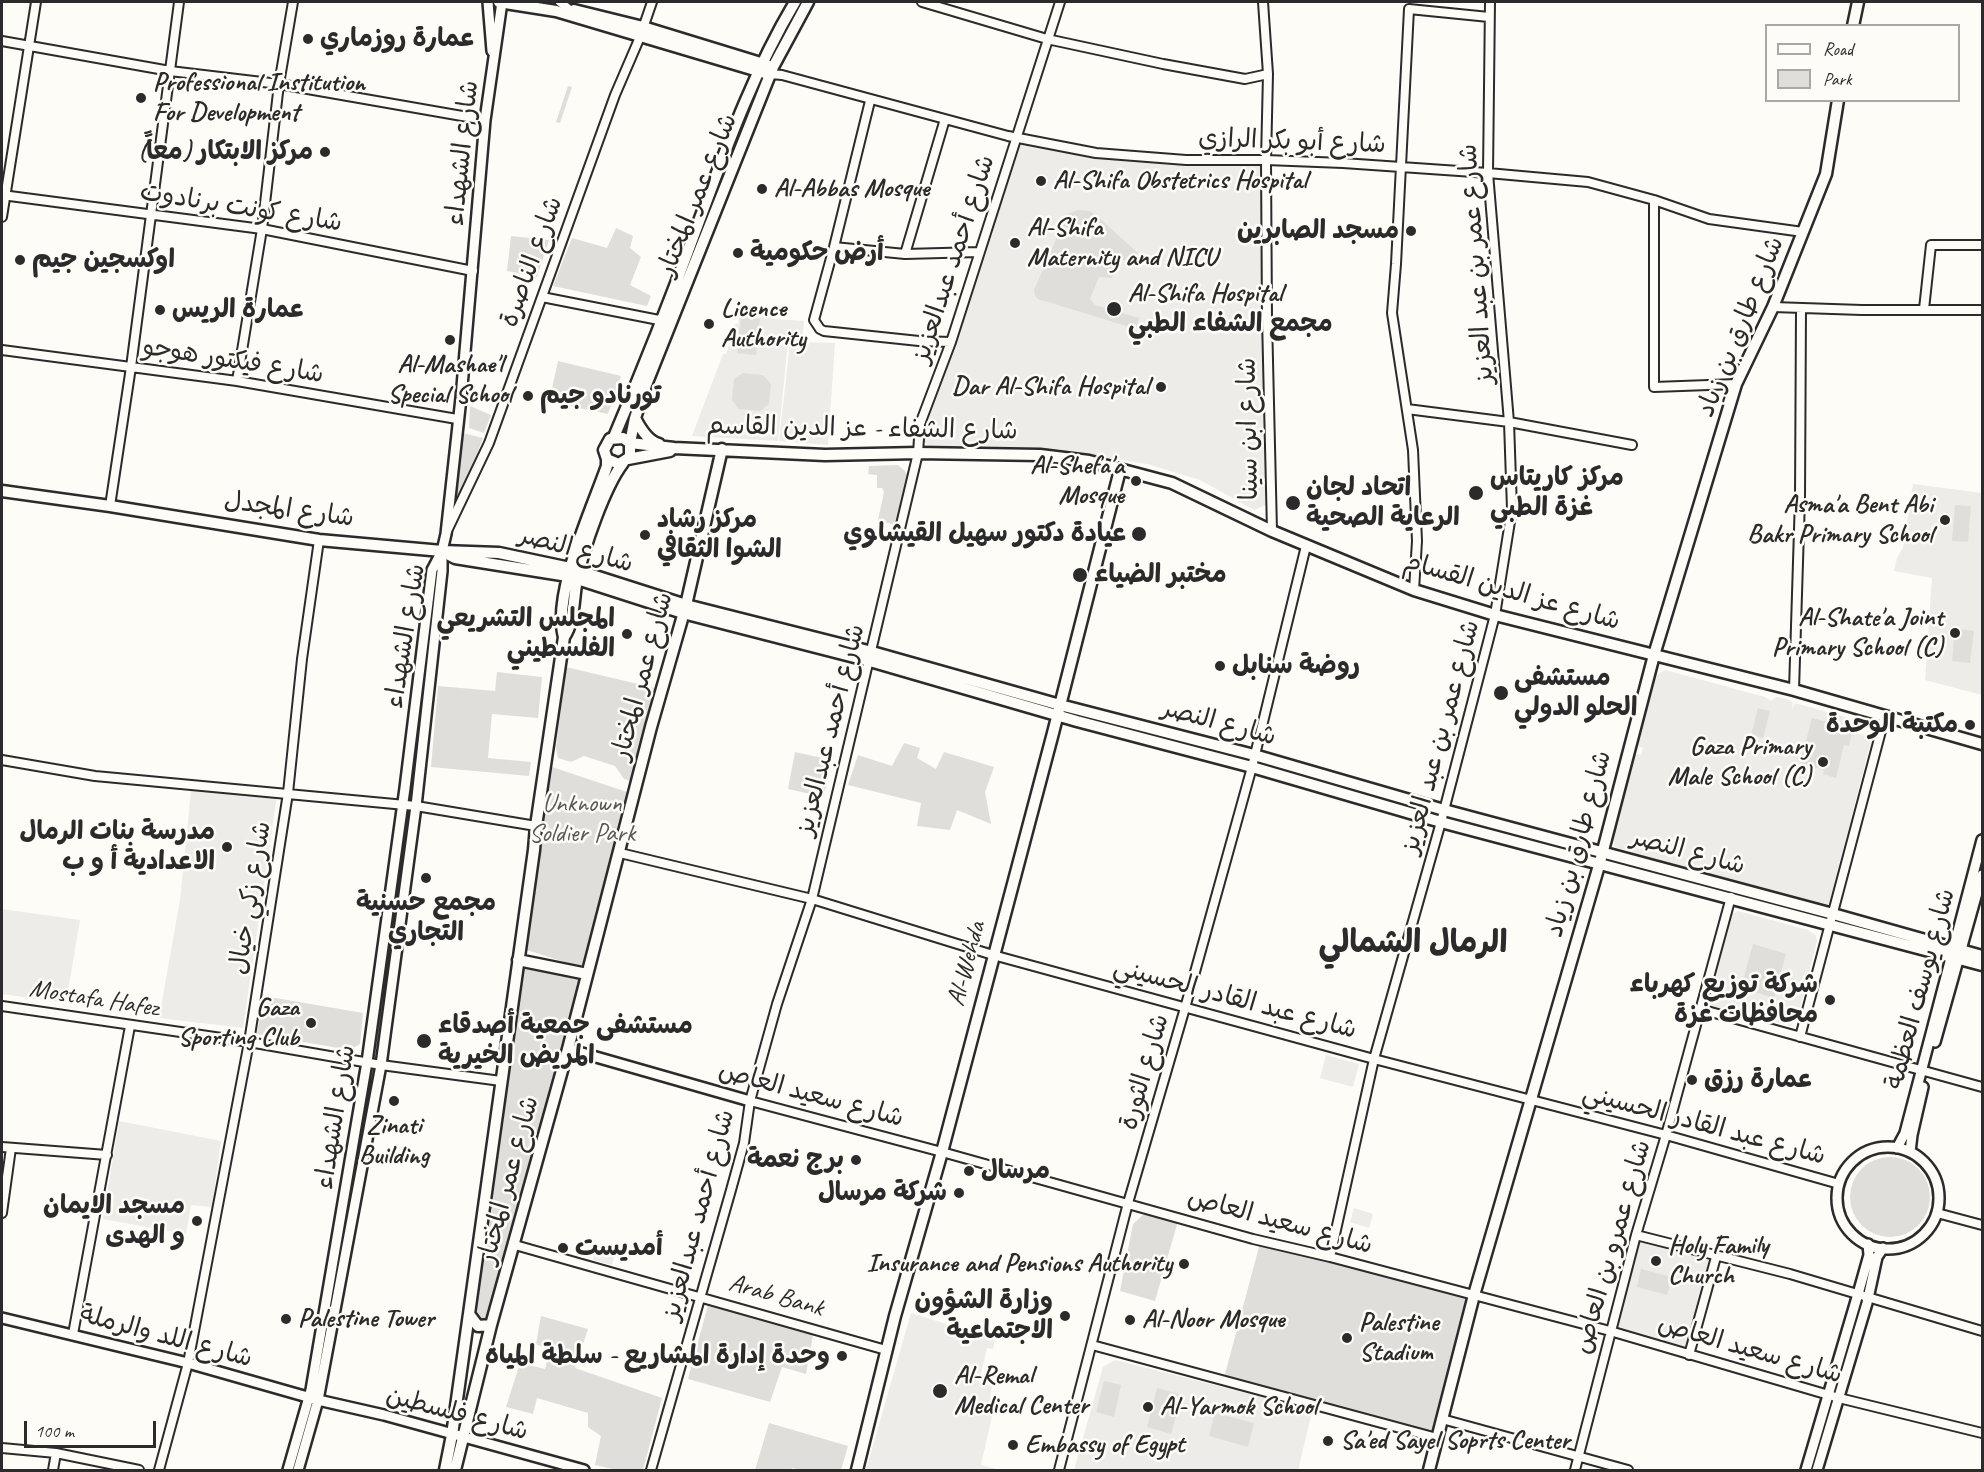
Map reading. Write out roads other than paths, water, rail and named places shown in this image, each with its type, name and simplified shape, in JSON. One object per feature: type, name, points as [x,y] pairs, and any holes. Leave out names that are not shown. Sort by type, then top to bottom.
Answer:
[{"type":"main road","points":[[501,2],[556,11],[642,32]]},
{"type":"main road","points":[[545,2],[766,69]]},
{"type":"main road","name":"شارع عمر المختار","points":[[614,437],[667,322],[731,167],[766,69],[795,2]]},
{"type":"main road","name":"شارع عمر المختار","points":[[766,69],[808,2]]},
{"type":"main road","points":[[1853,24],[1858,2]]},
{"type":"main road","name":"شارع طارق بن زياد","points":[[1429,1470],[1474,1295],[1601,857],[1654,655],[1736,384],[1773,307],[1826,174],[1838,102]]},
{"type":"main road","name":"شارع عمر المختار","points":[[630,444],[635,418],[667,322]]},
{"type":"main road","points":[[635,418],[655,443],[678,448]]},
{"type":"main road","points":[[614,437],[623,438],[630,444],[632,452],[612,479],[573,574],[608,466],[605,446],[614,437]]},
{"type":"main road","points":[[630,444],[678,448]]},
{"type":"main road","points":[[607,459],[615,464],[678,448]]},
{"type":"main road","name":"شارع الشفاء - عز الدين القاسم","points":[[678,448],[825,455],[918,453],[1040,455]]},
{"type":"main road","name":"شارع عمر المختار","points":[[445,1470],[458,1437],[515,1245],[684,609],[722,449]]},
{"type":"main road","name":"شارع عز الدين القسام","points":[[1040,455],[1089,461],[1172,483],[1306,546],[1414,590],[1495,615],[1794,690],[1983,744]]},
{"type":"main road","name":"Al-Wehda","points":[[857,1470],[886,1350],[942,1152],[1120,470]]},
{"type":"main road","name":"شارع المجدل","points":[[2,491],[319,540],[442,550],[455,558],[573,574]]},
{"type":"main road","name":"شارع عمر المختار","points":[[455,1470],[469,1314],[547,760],[548,738],[564,637],[561,625],[573,574]]},
{"type":"main road","name":"شارع النصر","points":[[573,574],[684,609],[871,656],[1441,822],[1601,857],[1956,953],[1983,956]]},
{"type":"main road","name":"شارع النصر","points":[[1059,710],[1254,755],[1731,897],[1831,920]]},
{"type":"main road","name":"شارع النصر","points":[[1956,953],[1983,965]]},
{"type":"main road","points":[[518,960],[587,974]]},
{"type":"main road","points":[[469,1314],[478,1326],[491,1325]]},
{"type":"street","points":[[2,217],[3,196],[36,2]]},
{"type":"street","points":[[110,506],[131,367],[179,2]]},
{"type":"street","points":[[237,381],[262,229],[279,84],[293,2]]},
{"type":"street","name":"شارع الشهداء","points":[[488,2],[490,46],[494,56]]},
{"type":"street","name":"شارع الشهداء","points":[[288,1470],[314,1399],[367,1062],[403,805],[432,570],[442,550],[446,534],[473,272],[485,120],[501,2]]},
{"type":"street","points":[[560,2],[570,10]]},
{"type":"street","name":"شارع الناصرة","points":[[446,534],[489,443],[615,95],[652,2]]},
{"type":"street","points":[[922,2],[1047,39],[1245,79],[1268,74]]},
{"type":"street","name":"شارع أحمد عبدالعزيز","points":[[651,1470],[744,1143],[750,1101],[777,1004],[812,899],[918,453],[920,424],[951,342],[1060,2]]},
{"type":"street","name":"شارع ابن سينا","points":[[1263,2],[1268,74],[1266,160],[1272,531]]},
{"type":"street","name":"شارع عمر بن عبد العزيز","points":[[1330,1257],[1374,1059],[1441,822],[1495,615],[1512,509],[1509,422],[1488,172],[1490,2]]},
{"type":"street","points":[[1414,590],[1416,518],[1413,450],[1392,314],[1409,9],[1489,16]]},
{"type":"street","points":[[2,41],[170,71],[279,84],[485,120]]},
{"type":"street","name":"شارع أبو بكر الرازي","points":[[766,69],[870,101],[1016,138],[1096,153],[1186,160],[1266,160],[1488,172],[1588,182],[1654,200],[1709,219],[1803,232]]},
{"type":"street","points":[[870,101],[814,320],[824,331],[907,340],[951,342]]},
{"type":"street","points":[[905,254],[945,119]]},
{"type":"street","name":"شارع كونت برنادوت","points":[[3,196],[262,229],[473,272]]},
{"type":"street","points":[[1654,200],[1654,387],[1736,384]]},
{"type":"street","points":[[1924,309],[1931,245],[1983,245]]},
{"type":"street","points":[[834,247],[905,254],[979,252]]},
{"type":"street","points":[[542,297],[667,322]]},
{"type":"street","points":[[1773,307],[1983,310]]},
{"type":"street","points":[[1794,690],[1800,498],[1801,309]]},
{"type":"street","name":"شارع فيكتور هوجو","points":[[2,350],[237,381],[457,419]]},
{"type":"street","points":[[1407,409],[1509,422],[1632,445]]},
{"type":"street","name":"شارع زكي خيال","points":[[159,1470],[188,1363],[249,1042],[288,793],[302,659],[319,540]]},
{"type":"street","name":"شارع الثورة","points":[[1059,1470],[1128,1203],[1252,767],[1306,546]]},
{"type":"street","name":"شارع الشهداء","points":[[298,1470],[381,1065],[416,806],[442,571],[442,550]]},
{"type":"street","points":[[1800,1037],[1885,716]]},
{"type":"street","points":[[2,760],[95,776],[416,806],[536,826]]},
{"type":"street","name":"شارع يوسف العظمة","points":[[1897,1148],[1905,1133],[1924,1072],[1983,840]]},
{"type":"street","name":"شارع عبد القادر الحسيني","points":[[620,852],[812,899],[993,955],[1374,1059],[1666,1135],[1839,1184]]},
{"type":"street","name":"شارع يوسف العظمة","points":[[1956,953],[1983,875]]},
{"type":"street","name":"شارع عمرو بن العاص","points":[[1575,1470],[1636,1235],[1666,1135],[1731,897]]},
{"type":"street","name":"Mostafa Hafez","points":[[2,1006],[249,1042],[381,1065],[501,1081]]},
{"type":"street","points":[[1700,1009],[1983,1087]]},
{"type":"street","points":[[74,1334],[130,1026]]},
{"type":"street","name":"شارع سعيد العاص","points":[[568,1049],[1253,1239],[1610,1331],[1839,1398],[1983,1433]]},
{"type":"street","name":"شارع يوسف العظمة","points":[[1910,1152],[1924,1072]]},
{"type":"street","points":[[2,1147],[107,1155]]},
{"type":"street","points":[[2,1213],[10,1148]]},
{"type":"street","points":[[1897,1148],[1910,1152],[1926,1164],[1936,1180],[1939,1200],[1937,1213],[1927,1231],[1916,1240],[1897,1248],[1883,1248],[1868,1244],[1853,1234],[1843,1220],[1838,1202],[1839,1184],[1846,1170],[1862,1155],[1876,1149],[1897,1148]]},
{"type":"street","points":[[1937,1213],[1983,1225]]},
{"type":"street","points":[[1636,1235],[1790,1274],[1983,1331]]},
{"type":"street","points":[[1806,1470],[1869,1255],[1868,1244]]},
{"type":"street","name":"Arab Bank","points":[[515,1245],[886,1350]]},
{"type":"street","points":[[1817,1470],[1868,1297],[1877,1257],[1883,1248]]},
{"type":"street","points":[[1689,1355],[1716,1257]]},
{"type":"street","name":"شارع اللد والرملة","points":[[2,1318],[188,1363],[314,1399]]},
{"type":"street","points":[[1092,1345],[1437,1438]]},
{"type":"street","name":"شارع فلسطين","points":[[314,1399],[384,1415],[584,1470]]},
{"type":"street","points":[[1442,1419],[1628,1470]]},
{"type":"street","points":[[2,1448],[56,1454],[139,1470]]},
{"type":"street","points":[[53,1470],[56,1454]]},
{"type":"place","name":"عمارة روزماري","points":[[308,39]]},
{"type":"place","name":"Professional Institution For Development","points":[[141,98]]},
{"type":"place","name":"مركز الابتكار (معاً)","points":[[325,152]]},
{"type":"place","name":"Al-Shifa Obstetrics Hospital","points":[[1041,181]]},
{"type":"place","name":"Al-Abbas Mosque","points":[[762,189]]},
{"type":"place","name":"مسجد الصابرين","points":[[1411,231]]},
{"type":"place","name":"Al-Shifa Maternity and NICU","points":[[1015,243]]},
{"type":"place","name":"أرض حكومية","points":[[738,253]]},
{"type":"place","name":"اوكسجين جيم","points":[[20,260]]},
{"type":"place","name":"Al-Shifa Hospital مجمع الشفاء الطبي","points":[[1114,309]]},
{"type":"place","name":"عمارة الريس","points":[[160,310]]},
{"type":"place","name":"Licence Authority","points":[[709,324]]},
{"type":"place","name":"Al-Mashae'l Special School","points":[[450,340]]},
{"type":"place","name":"Dar Al-Shifa Hospital","points":[[1161,387]]},
{"type":"place","name":"تورنادو جيم","points":[[528,396]]},
{"type":"place","name":"Al-Shefa'a Mosque","points":[[1136,481]]},
{"type":"place","name":"مركز كاريتاس غزة الطبي","points":[[1476,493]]},
{"type":"place","name":"اتحاد لجان الرعاية الصحية","points":[[1293,503]]},
{"type":"place","name":"Asma'a Bent Abi Bakr Primary School","points":[[1945,520]]},
{"type":"place","name":"عيادة دكتور سهيل القيشاوي","points":[[1139,534]]},
{"type":"place","name":"مركز رشاد الشوا الثقافي","points":[[645,535]]},
{"type":"place","name":"مختبر الضياء","points":[[1080,575]]},
{"type":"place","name":"Al-Shate'a Joint Primary School (C)","points":[[1955,633]]},
{"type":"place","name":"المجلس التشريعي الفلسطيني","points":[[627,634]]},
{"type":"place","name":"روضة سنابل","points":[[1220,666]]},
{"type":"place","name":"مستشفى الحلو الدولي","points":[[1501,693]]},
{"type":"place","name":"مكتبة الوحدة","points":[[1970,725]]},
{"type":"place","name":"Gaza Primary Male School (C)","points":[[1823,762]]},
{"type":"place","name":"مدرسة بنات الرمال الاعدادية أ و ب","points":[[227,847]]},
{"type":"place","name":"مجمع حسنية التجاري","points":[[426,878]]},
{"type":"place","name":"شركة توزيع كهرباء محافظات غزة","points":[[1830,1000]]},
{"type":"place","name":"Gaza Sporting Club","points":[[311,1023]]},
{"type":"place","name":"مستشفى جمعية أصدقاء المريض الخيرية","points":[[424,1041]]},
{"type":"place","name":"عمارة رزق","points":[[1692,1080]]},
{"type":"place","name":"Zinati Building","points":[[394,1101]]},
{"type":"place","name":"برج نعمة","points":[[856,1160]]},
{"type":"place","name":"مرسال","points":[[969,1171]]},
{"type":"place","name":"شركة مرسال","points":[[959,1193]]},
{"type":"place","name":"مسجد الايمان و الهدى","points":[[197,1221]]},
{"type":"place","name":"أمديست","points":[[563,1248]]},
{"type":"place","name":"Holy Family Church","points":[[1656,1261]]},
{"type":"place","name":"Insurance and Pensions Authority","points":[[1184,1264]]},
{"type":"place","name":"وزارة الشؤون الاجتماعية","points":[[1065,1316]]},
{"type":"place","name":"Palestine Tower","points":[[286,1319]]},
{"type":"place","name":"Al-Noor Mosque","points":[[1130,1320]]},
{"type":"place","name":"Palestine Stadium","points":[[1347,1338]]},
{"type":"place","name":"وحدة إدارة المشاريع - سلطة المياه","points":[[842,1356]]},
{"type":"place","name":"Al-Remal Medical Center","points":[[940,1391]]},
{"type":"place","name":"Al-Yarmok School","points":[[1148,1407]]},
{"type":"place","name":"Sa'ed Sayel Soprts Center","points":[[1328,1441]]},
{"type":"place","name":"Embassy of Egypt","points":[[1013,1445]]},
{"type":"district","name":"الرمال الشمالي","points":[[1413,944]]},
{"type":"park label","name":"Unknown Soldier Park","points":[[582,819]]}]
